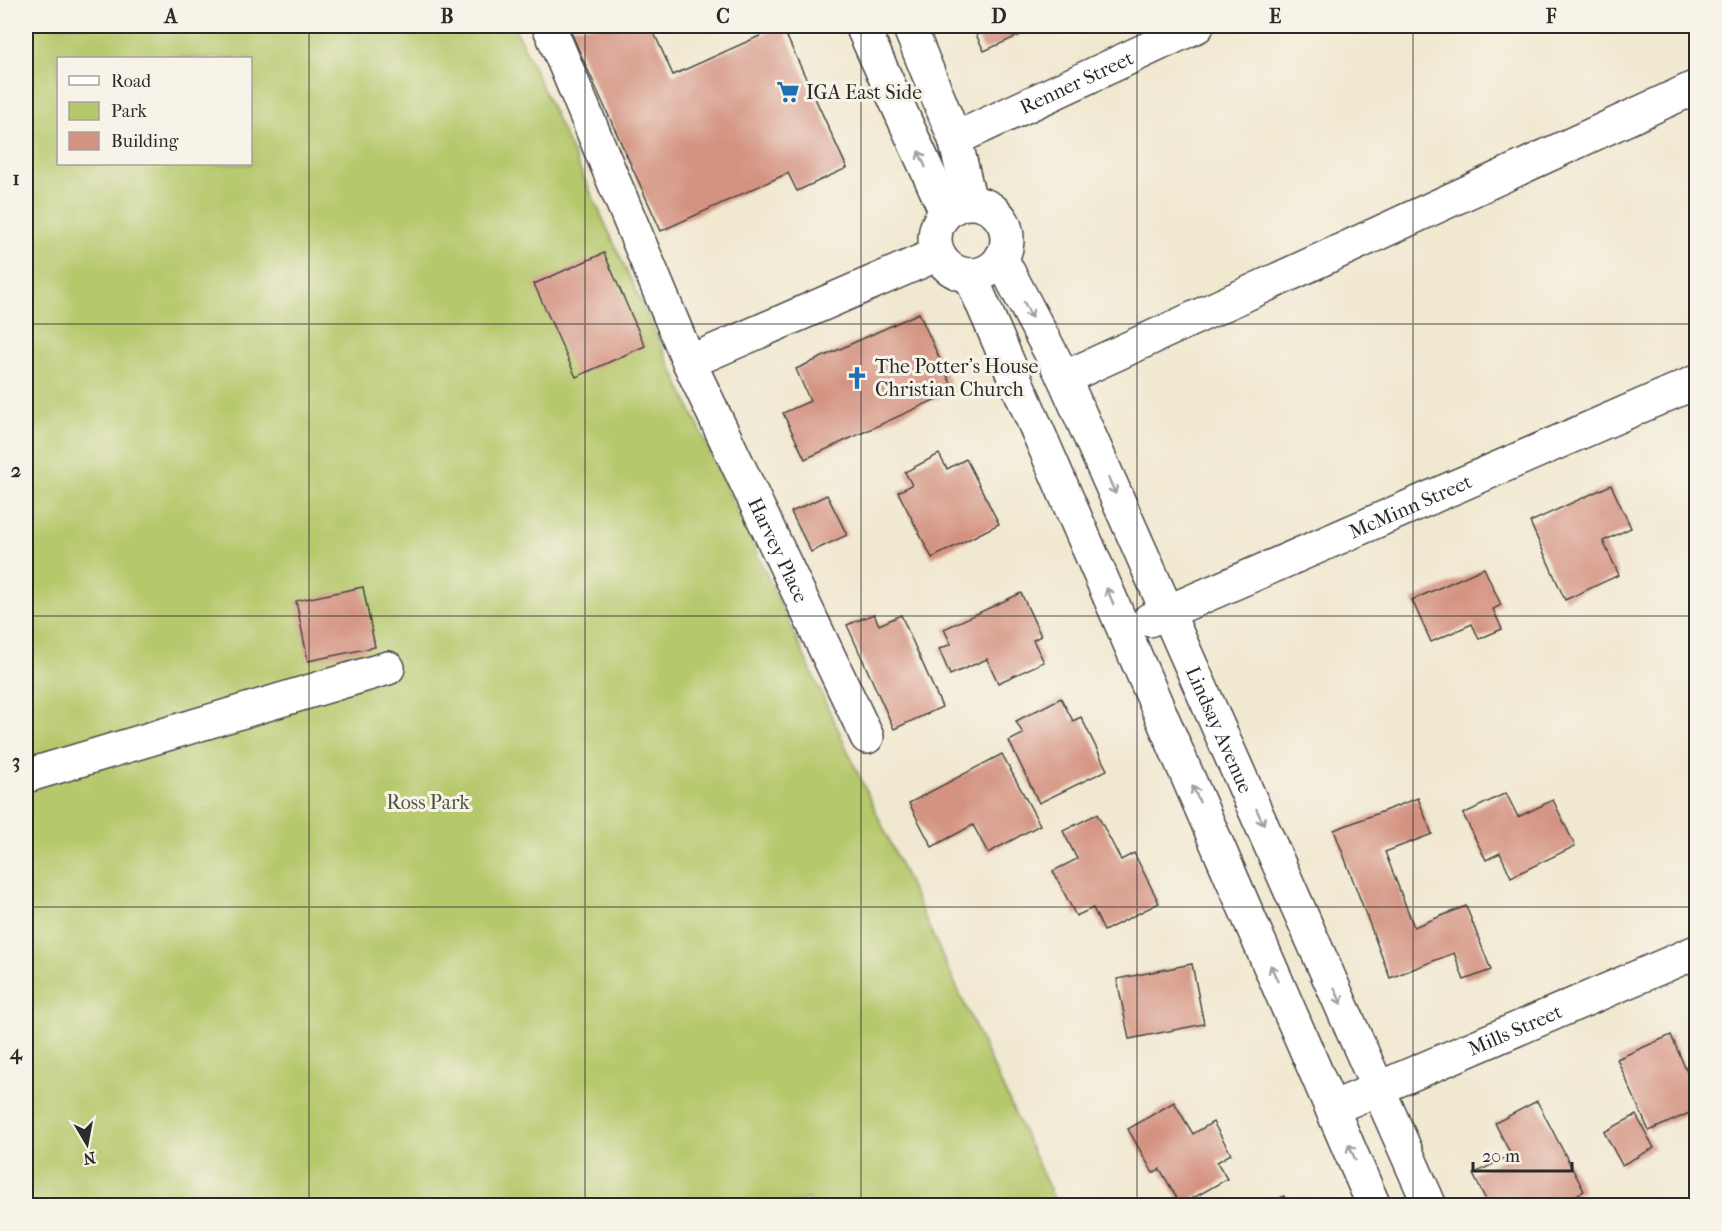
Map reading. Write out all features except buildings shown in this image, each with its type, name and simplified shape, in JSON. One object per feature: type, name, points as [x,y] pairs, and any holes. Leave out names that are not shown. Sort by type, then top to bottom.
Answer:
[{"type":"street","name":"Harvey Place","points":[[549,26],[689,362],[867,737]]},
{"type":"street","points":[[862,26],[958,207]]},
{"type":"street","points":[[909,26],[955,139],[958,207]]},
{"type":"street","name":"Renner Street","points":[[955,139],[1197,26]]},
{"type":"street","points":[[1064,378],[1696,87]]},
{"type":"street","points":[[958,207],[991,209],[1005,226],[1006,248],[993,267],[982,273],[970,275],[958,273],[948,267],[938,254],[936,228],[958,207]]},
{"type":"street","points":[[689,362],[938,254]]},
{"type":"street","name":"Lindsay Avenue","points":[[1001,258],[1064,378],[1430,1206]]},
{"type":"street","points":[[970,275],[1374,1206]]},
{"type":"street","name":"McMinn Street","points":[[1124,629],[1168,613],[1696,382]]},
{"type":"street","points":[[26,776],[388,668]]},
{"type":"street","name":"Mills Street","points":[[1333,1108],[1696,952]]},
{"type":"green space","name":"Ross Park","points":[[26,26],[514,26],[1057,1205],[811,1206],[808,1199],[782,1206],[26,1205]]},
{"type":"place","name":"IGA East Side","points":[[788,92]]},
{"type":"place","name":"The Potter's House Christian Church","points":[[857,378]]}]
